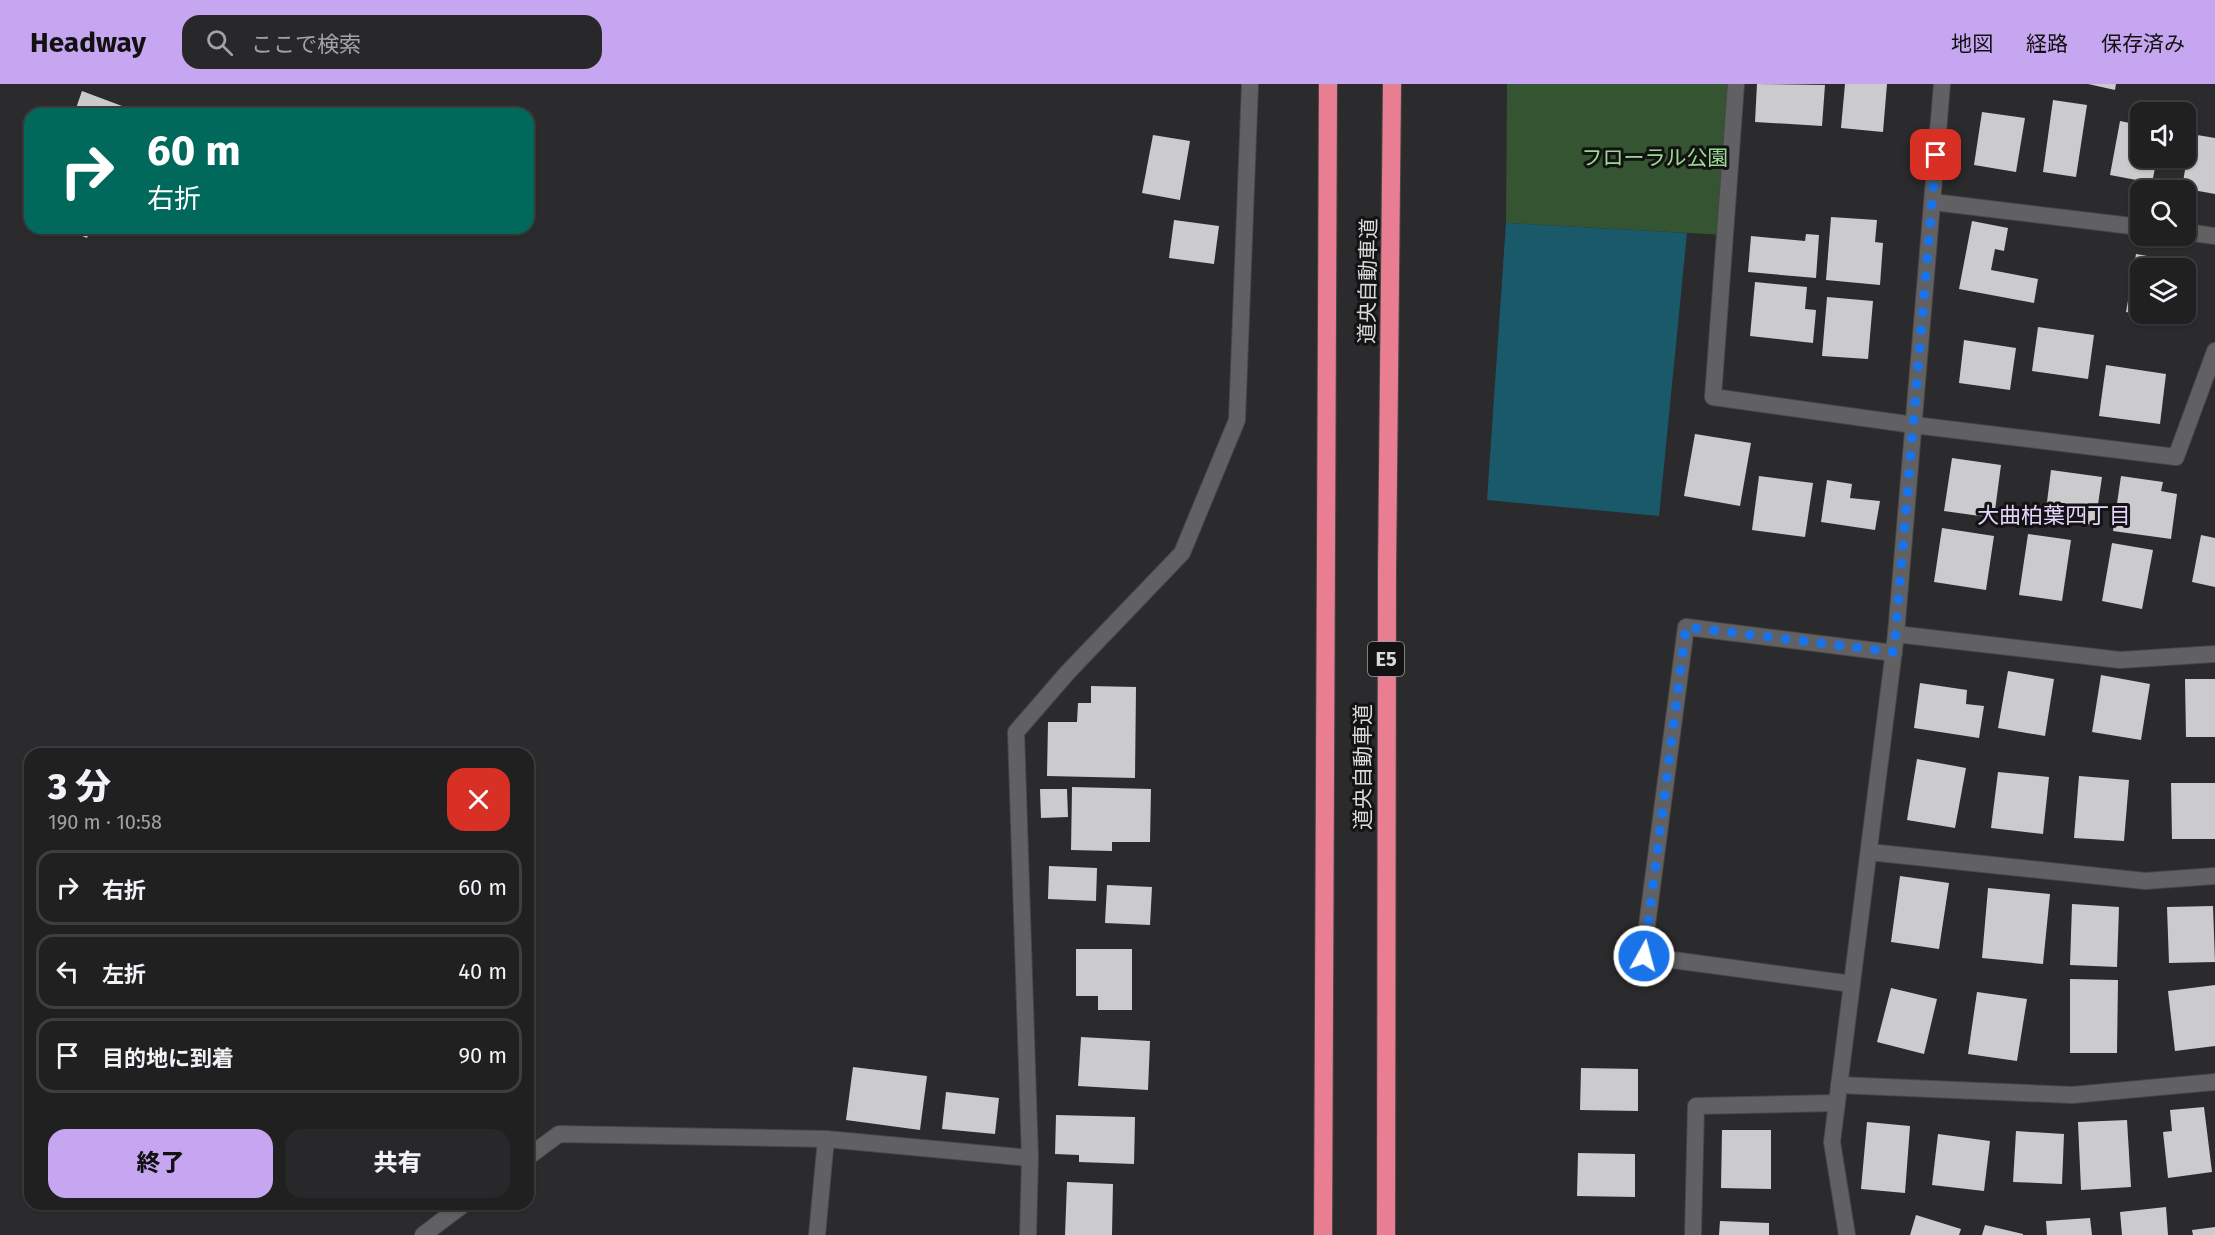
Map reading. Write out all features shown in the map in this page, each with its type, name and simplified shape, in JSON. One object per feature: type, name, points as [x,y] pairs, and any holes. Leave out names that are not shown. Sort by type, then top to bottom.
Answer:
[{"type":"highway","name":"道央自動車道","points":[[1323,1235],[1328,84]]},
{"type":"highway","name":"道央自動車道","points":[[1386,1235],[1386,595],[1392,84]]},
{"type":"street","points":[[1028,1235],[1030,1158],[1016,732],[1068,672],[1182,553],[1237,420],[1250,84]]},
{"type":"street","points":[[1736,84],[1713,397],[1914,425],[2176,457],[2215,351]]},
{"type":"street","points":[[1847,1235],[1832,1142],[1896,634],[1942,84]]},
{"type":"street","points":[[1933,202],[2130,226]]},
{"type":"street","points":[[2196,233],[2215,236]]},
{"type":"street","points":[[1852,984],[1644,956],[1686,627],[1894,652]]},
{"type":"street","points":[[1896,634],[2120,660],[2215,654]]},
{"type":"street","points":[[1869,852],[2145,882],[2215,876]]},
{"type":"street","points":[[1839,1085],[2072,1095],[2215,1082]]},
{"type":"street","points":[[1694,1235],[1696,1106],[1837,1103]]},
{"type":"street","points":[[534,1153],[559,1134],[826,1139],[1030,1158]]},
{"type":"street","points":[[817,1235],[826,1139]]},
{"type":"street","points":[[423,1235],[456,1210]]},
{"type":"green space","name":"フローラル公園","points":[[1507,84],[1736,84],[1725,235],[1506,223]]},
{"type":"water","points":[[1506,223],[1687,233],[1659,516],[1487,500]]},
{"type":"building","points":[[1757,84],[1825,85],[1822,126],[1755,122]]},
{"type":"building","points":[[1845,84],[1887,84],[1883,132],[1841,128]]},
{"type":"building","points":[[2088,84],[2116,84],[2115,90]]},
{"type":"building","points":[[82,91],[127,108],[76,108]]},
{"type":"building","points":[[2053,100],[2087,105],[2076,177],[2043,172]]},
{"type":"building","points":[[1982,112],[2025,118],[2016,172],[1974,165]]},
{"type":"building","points":[[2120,121],[2130,123],[2130,168],[2155,168],[2153,180],[2136,180],[2110,175]]},
{"type":"building","points":[[1153,135],[1190,141],[1180,200],[1142,193]]},
{"type":"building","points":[[2196,135],[2215,138],[2215,194],[2196,191],[2196,180],[2183,180],[2185,168],[2196,168]]},
{"type":"building","points":[[1831,217],[1877,220],[1875,242],[1883,243],[1880,285],[1826,280]]},
{"type":"building","points":[[1174,220],[1219,226],[1214,264],[1169,258]]},
{"type":"building","points":[[1972,221],[2008,228],[2004,251],[1995,249],[1991,270],[2038,279],[2034,303],[1959,289]]},
{"type":"building","points":[[77,234],[89,234],[87,238]]},
{"type":"building","points":[[1806,234],[1819,235],[1816,278],[1748,272],[1751,236],[1805,241]]},
{"type":"building","points":[[2136,254],[2158,258],[2135,258]]},
{"type":"building","points":[[1755,282],[1807,287],[1805,309],[1816,310],[1813,343],[1750,336]]},
{"type":"building","points":[[2130,289],[2130,313],[2126,312]]},
{"type":"building","points":[[1827,297],[1873,301],[1868,359],[1822,356]]},
{"type":"building","points":[[2038,327],[2094,335],[2088,379],[2032,371]]},
{"type":"building","points":[[1964,340],[2016,348],[2010,390],[1959,383]]},
{"type":"building","points":[[2106,365],[2166,374],[2160,424],[2099,416]]},
{"type":"building","points":[[1695,434],[1751,443],[1740,506],[1684,496]]},
{"type":"building","points":[[1952,458],[2001,465],[1994,518],[1944,511]]},
{"type":"building","points":[[2051,470],[2102,477],[2095,525],[2045,518]]},
{"type":"building","points":[[1759,476],[1813,483],[1805,537],[1752,530]]},
{"type":"building","points":[[2121,476],[2163,482],[2161,491],[2177,494],[2171,539],[2113,531]]},
{"type":"building","points":[[1827,480],[1852,484],[1850,498],[1880,501],[1875,530],[1821,522]]},
{"type":"building","points":[[1942,528],[1994,536],[1986,590],[1934,582]]},
{"type":"building","points":[[2028,534],[2071,540],[2062,601],[2019,595]]},
{"type":"building","points":[[2201,535],[2215,538],[2215,587],[2192,582]]},
{"type":"building","points":[[2112,543],[2153,550],[2142,609],[2102,601]]},
{"type":"building","points":[[2008,671],[2054,679],[2045,736],[1998,728]]},
{"type":"building","points":[[2101,675],[2150,684],[2141,740],[2092,732]]},
{"type":"building","points":[[2185,679],[2215,679],[2215,737],[2186,737]]},
{"type":"building","points":[[1920,683],[1967,690],[1966,704],[1984,706],[1979,738],[1914,728]]},
{"type":"building","points":[[1091,686],[1136,687],[1135,778],[1047,776],[1048,722],[1077,722],[1078,703],[1091,703]]},
{"type":"building","points":[[1917,759],[1966,768],[1955,828],[1907,820]]},
{"type":"building","points":[[1998,772],[2049,777],[2043,834],[1991,828]]},
{"type":"building","points":[[2079,776],[2129,780],[2124,841],[2074,838]]},
{"type":"building","points":[[2171,783],[2215,783],[2215,839],[2172,839]]},
{"type":"building","points":[[1072,787],[1151,789],[1150,842],[1112,842],[1112,851],[1071,850]]},
{"type":"building","points":[[1040,789],[1067,789],[1068,817],[1041,818]]},
{"type":"building","points":[[1049,866],[1097,868],[1096,901],[1048,899]]},
{"type":"building","points":[[1900,876],[1949,883],[1939,949],[1891,942]]},
{"type":"building","points":[[1107,885],[1152,887],[1150,925],[1105,923]]},
{"type":"building","points":[[1988,888],[2050,894],[2043,964],[1982,958]]},
{"type":"building","points":[[2072,904],[2119,907],[2117,967],[2070,965]]},
{"type":"building","points":[[2213,906],[2215,962],[2169,963],[2167,907]]},
{"type":"building","points":[[1076,949],[1132,949],[1132,1010],[1098,1010],[1098,996],[1076,996]]},
{"type":"building","points":[[2070,979],[2118,980],[2117,1053],[2070,1053]]},
{"type":"building","points":[[2215,985],[2215,1046],[2175,1051],[2168,991]]},
{"type":"building","points":[[1891,988],[1937,999],[1924,1054],[1877,1042]]},
{"type":"building","points":[[1977,992],[2027,999],[2017,1061],[1968,1054]]},
{"type":"building","points":[[1081,1037],[1150,1041],[1148,1090],[1078,1086]]},
{"type":"building","points":[[853,1067],[927,1076],[920,1130],[846,1120]]},
{"type":"building","points":[[1581,1068],[1638,1069],[1638,1111],[1580,1110]]},
{"type":"building","points":[[946,1092],[999,1098],[995,1134],[942,1129]]},
{"type":"building","points":[[2204,1107],[2212,1172],[2168,1178],[2163,1132],[2172,1131],[2170,1110]]},
{"type":"building","points":[[1056,1115],[1135,1117],[1134,1164],[1079,1162],[1079,1155],[1055,1154]]},
{"type":"building","points":[[2127,1120],[2131,1187],[2081,1190],[2078,1122]]},
{"type":"building","points":[[1867,1122],[1910,1126],[1905,1193],[1861,1189]]},
{"type":"building","points":[[1722,1130],[1771,1130],[1771,1189],[1721,1188]]},
{"type":"building","points":[[2016,1131],[2064,1134],[2062,1184],[2013,1182]]},
{"type":"building","points":[[1938,1134],[1990,1141],[1984,1191],[1932,1185]]},
{"type":"building","points":[[1578,1153],[1635,1154],[1635,1197],[1577,1196]]},
{"type":"building","points":[[1067,1182],[1113,1184],[1112,1235],[1065,1235]]},
{"type":"building","points":[[2166,1207],[2168,1235],[2122,1235],[2120,1212]]},
{"type":"building","points":[[1916,1215],[1961,1229],[1959,1235],[1910,1235]]},
{"type":"building","points":[[2090,1218],[2092,1235],[2047,1235],[2046,1221]]},
{"type":"building","points":[[1720,1221],[1769,1223],[1769,1235],[1719,1235]]},
{"type":"building","points":[[1985,1225],[2023,1234],[2023,1235],[1982,1235]]},
{"type":"building","points":[[2215,1227],[2215,1235],[2193,1235],[2192,1230]]},
{"type":"district","name":"大曲柏葉四丁目","points":[[2054,515]]},
{"type":"route","points":[[1644,956],[1686,627],[1894,652],[1936,155]]}]
